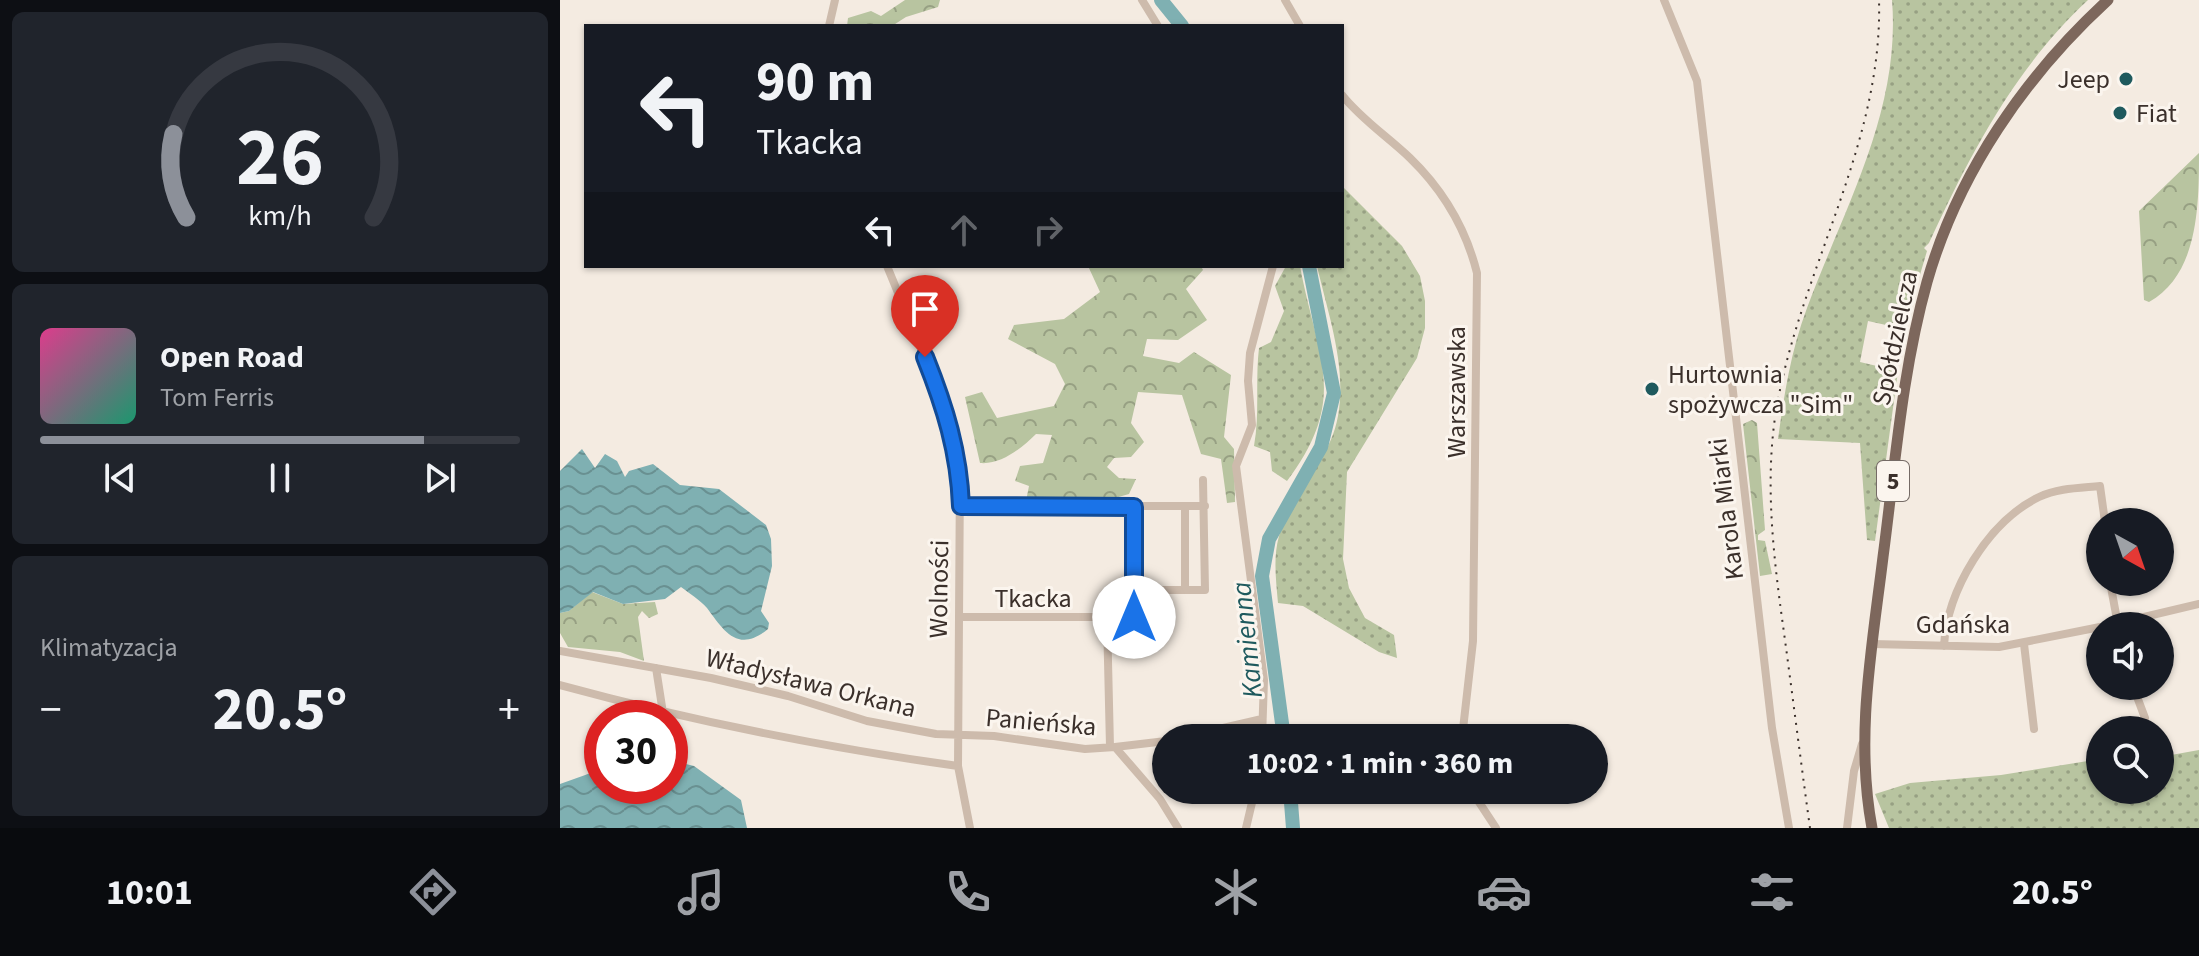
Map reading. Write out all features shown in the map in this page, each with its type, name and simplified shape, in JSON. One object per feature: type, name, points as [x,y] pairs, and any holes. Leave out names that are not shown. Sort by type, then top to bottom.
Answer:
[{"type":"main road","name":"Spółdzielcza","points":[[1864,740],[1872,644],[1902,412],[1919,318],[1937,251],[1967,181],[1999,126],[2051,60],[2108,0]]},
{"type":"main road","name":"5","points":[[1864,740],[1872,828]]},
{"type":"street","points":[[829,24],[835,0]]},
{"type":"street","points":[[1142,0],[1157,24]]},
{"type":"street","points":[[1285,0],[1299,24]]},
{"type":"street","name":"Karola Miarki","points":[[1664,0],[1697,81],[1772,728],[1789,828]]},
{"type":"street","name":"Warszawska","points":[[1344,98],[1357,114],[1410,158],[1446,203],[1462,227],[1477,273],[1473,641],[1464,724]]},
{"type":"street","name":"Wolności","points":[[888,268],[947,412],[960,471],[957,735],[958,766],[970,828]]},
{"type":"street","points":[[1262,724],[1264,680],[1236,466],[1252,425],[1248,381],[1250,353],[1272,268]]},
{"type":"street","points":[[1134,590],[1205,590],[1203,480]]},
{"type":"street","points":[[1944,646],[1957,597],[1970,568],[1991,537],[2021,509],[2041,496],[2065,489],[2100,486],[2103,508]]},
{"type":"street","points":[[961,506],[1205,506]]},
{"type":"street","points":[[1185,506],[1185,590]]},
{"type":"street","name":"Tkacka","points":[[959,617],[1134,617],[1134,507]]},
{"type":"street","name":"Gdańska","points":[[2168,612],[2199,604]]},
{"type":"street","name":"Tkacka","points":[[1107,618],[1112,747]]},
{"type":"street","name":"Gdańska","points":[[1872,644],[2024,644],[2086,631]]},
{"type":"street","points":[[2024,644],[2034,729]]},
{"type":"street","name":"Władysława Orkana","points":[[560,651],[788,696],[867,721],[957,735]]},
{"type":"street","points":[[656,668],[661,700]]},
{"type":"street","name":"Władysława Orkana","points":[[560,685],[615,700]]},
{"type":"street","name":"Władysława Orkana","points":[[688,718],[824,747],[958,766]]},
{"type":"street","points":[[1240,724],[1262,719]]},
{"type":"street","name":"Panieńska","points":[[957,735],[994,736],[1085,749],[1112,747],[1160,799],[1178,828]]},
{"type":"street","points":[[1847,828],[1854,771],[1864,740]]},
{"type":"street","points":[[1112,747],[1152,743]]},
{"type":"street","points":[[1246,828],[1252,804]]},
{"type":"street","points":[[1480,804],[1496,828]]},
{"type":"green space","points":[[905,0],[940,0],[938,7],[906,17],[895,24],[847,24],[848,18],[871,11],[881,16]]},
{"type":"green space","points":[[1892,0],[2088,0],[2062,26],[2016,83],[1978,145],[1924,248],[1927,251],[1904,329],[1868,321],[1860,362],[1898,371],[1875,541],[1867,540],[1860,443],[1778,439],[1801,324],[1853,196],[1879,120],[1888,81]]},
{"type":"green space","points":[[2199,153],[2196,215],[2187,256],[2166,290],[2149,302],[2144,300],[2139,211]]},
{"type":"green space","points":[[1344,188],[1402,246],[1420,276],[1425,301],[1425,328],[1417,358],[1347,472],[1343,559],[1349,588],[1365,618],[1394,635],[1397,658],[1379,652],[1303,606],[1278,603],[1276,561],[1279,536],[1327,448],[1338,416],[1340,378],[1331,321],[1318,268],[1344,268]]},
{"type":"green space","points":[[1089,268],[1202,268],[1186,289],[1207,320],[1178,340],[1147,339],[1143,356],[1179,363],[1194,352],[1231,375],[1224,437],[1234,449],[1235,502],[1227,503],[1221,459],[1201,454],[1182,395],[1138,392],[1131,423],[1144,442],[1131,457],[1114,458],[1107,467],[1119,478],[1136,479],[1129,494],[1101,502],[1026,501],[1029,486],[1015,481],[1020,466],[1043,463],[1052,435],[1036,434],[1003,458],[980,463],[965,397],[982,392],[997,418],[1054,406],[1065,384],[1055,364],[1008,339],[1014,325],[1064,319],[1100,292]]},
{"type":"green space","points":[[1285,268],[1300,268],[1324,376],[1318,425],[1287,481],[1272,471],[1270,452],[1254,446],[1259,348],[1271,342],[1284,311],[1275,286]]},
{"type":"green space","points":[[1752,420],[1757,423],[1765,530],[1758,535],[1758,540],[1765,541],[1772,574],[1760,576],[1743,424]]},
{"type":"green space","points":[[592,592],[623,604],[655,602],[658,614],[649,618],[642,611],[638,617],[644,661],[620,652],[568,647],[560,633],[560,613],[569,611]]},
{"type":"green space","points":[[2199,750],[2199,828],[1889,828],[1875,794],[1910,783],[2001,775],[2086,761],[2086,804],[2174,804],[2174,754]]},
{"type":"water","points":[[582,449],[595,468],[605,454],[617,461],[625,477],[629,471],[653,464],[680,485],[719,489],[766,525],[771,539],[772,566],[761,611],[769,623],[768,629],[748,640],[733,636],[704,605],[681,587],[665,599],[623,604],[593,592],[569,611],[560,613],[560,471]]},
{"type":"water","points":[[688,764],[741,800],[747,828],[560,828],[560,784],[584,775],[584,804],[688,804]]},
{"type":"waterway","name":"Kamienna","points":[[1161,0],[1180,24]]},
{"type":"waterway","name":"Kamienna","points":[[1282,724],[1262,576],[1269,539],[1321,447],[1334,393],[1309,268]]},
{"type":"waterway","name":"Kamienna","points":[[1291,804],[1293,828]]},
{"type":"railway","points":[[1810,828],[1775,560],[1771,508],[1773,431],[1789,354],[1855,155],[1868,104],[1877,53],[1879,0]]},
{"type":"place","name":"Jeep","points":[[2126,79]]},
{"type":"place","name":"Fiat","points":[[2120,113]]},
{"type":"place","name":"Hurtownia spożywcza \"Sim\"","points":[[1652,389]]},
{"type":"route","points":[[925,357],[953,432],[960,471],[961,506],[1134,507],[1134,617]]}]
